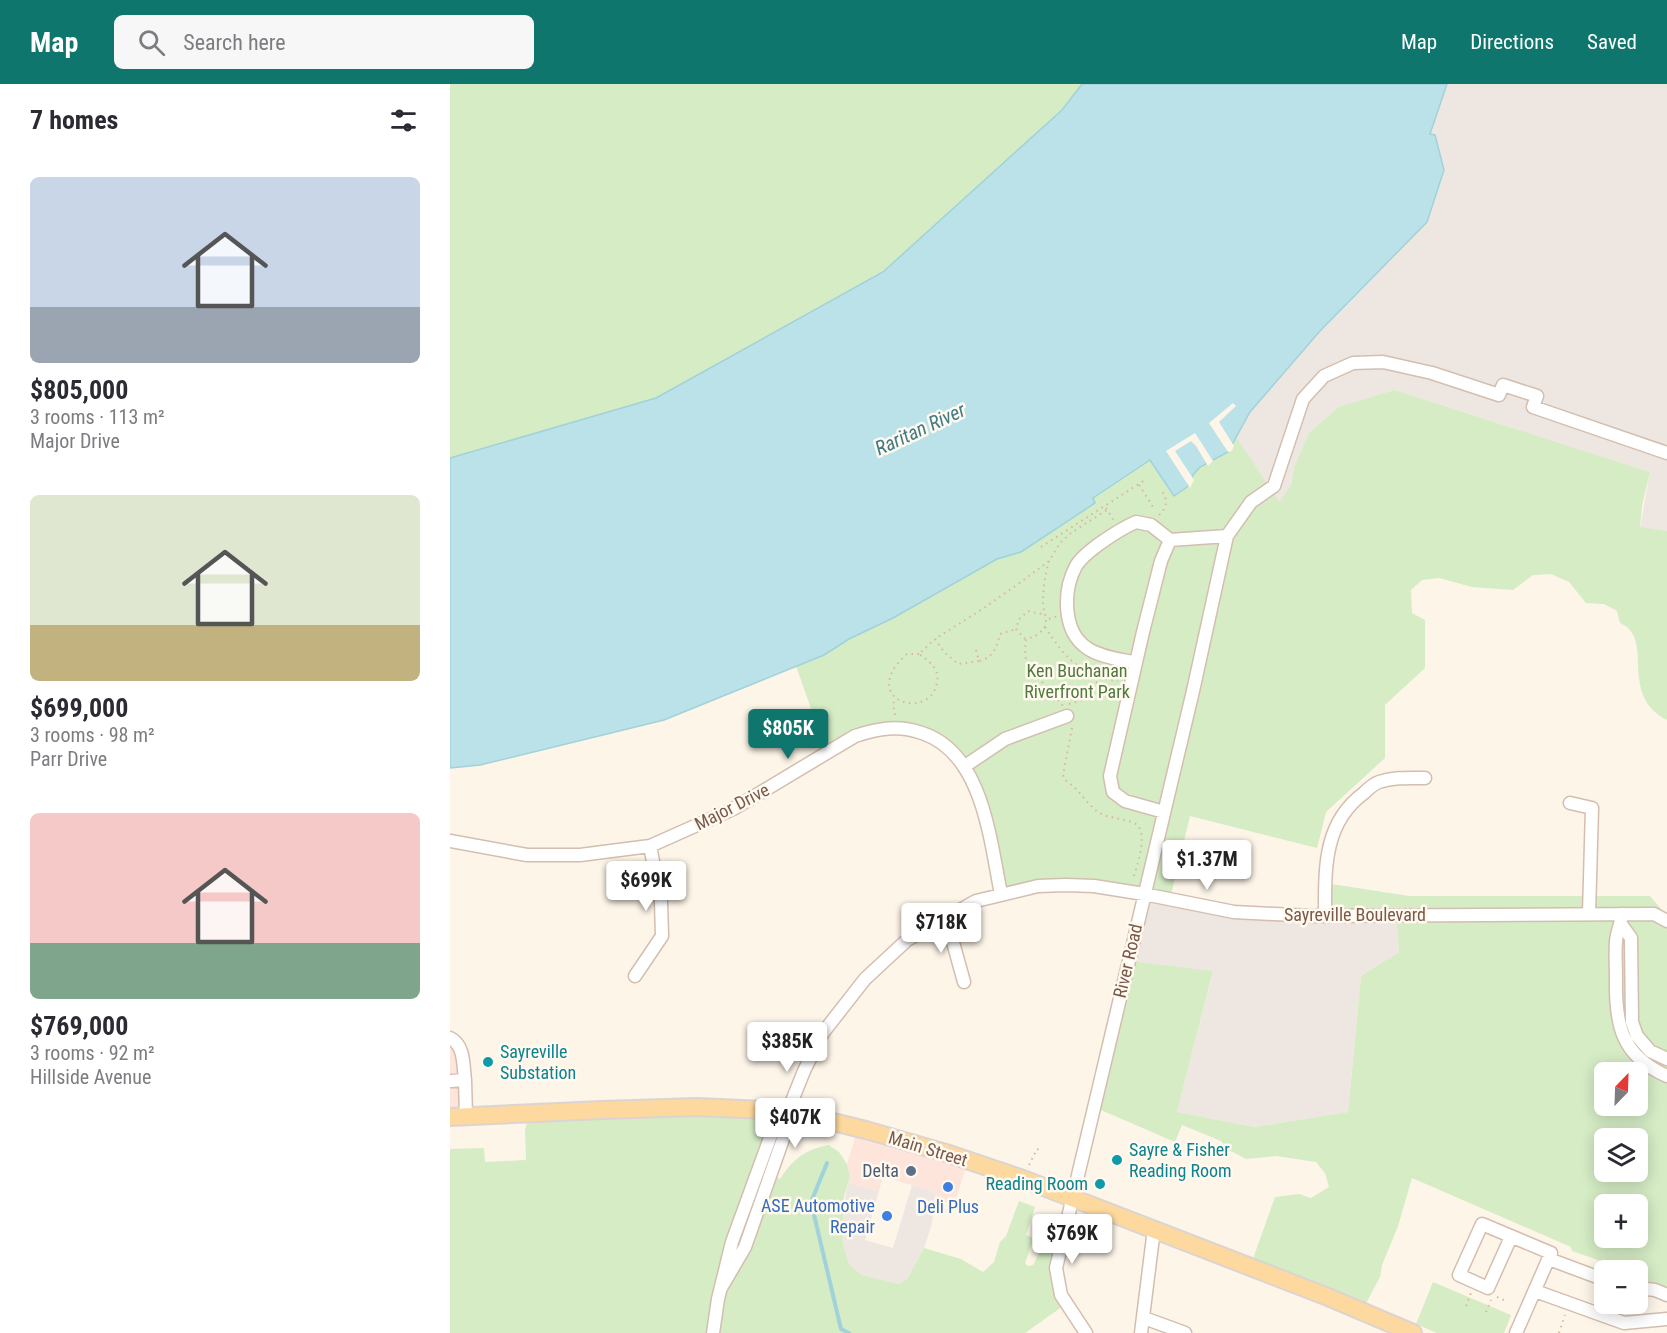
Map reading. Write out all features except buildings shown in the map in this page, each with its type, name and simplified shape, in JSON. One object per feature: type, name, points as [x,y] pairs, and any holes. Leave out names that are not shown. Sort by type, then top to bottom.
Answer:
[{"type":"main road","name":"Main Street","points":[[458,1117],[697,1107],[788,1112],[877,1133],[1023,1179],[1328,1297],[1413,1333]]},
{"type":"street","points":[[1136,663],[1086,647],[1076,635],[1068,620],[1067,601],[1076,567],[1086,554],[1136,522],[1150,525],[1170,540],[1227,536],[1251,502],[1274,486],[1303,399],[1324,376],[1353,363],[1383,362],[1441,376],[1499,395],[1503,385],[1537,396],[1533,407],[1667,453]]},
{"type":"street","name":"River Road","points":[[1086,1333],[1061,1295],[1056,1268],[1193,691],[1227,536]]},
{"type":"street","points":[[1164,812],[1125,801],[1113,792],[1110,776],[1161,561],[1170,540]]},
{"type":"street","points":[[965,766],[1005,739],[1067,716]]},
{"type":"street","name":"Major Drive","points":[[450,841],[527,855],[580,855],[650,846],[733,809],[855,736],[876,729],[897,727],[930,735],[944,743],[965,766],[975,785],[988,831],[1001,894]]},
{"type":"street","points":[[1325,916],[1325,883],[1331,837],[1336,823],[1352,801],[1377,783],[1401,777],[1425,778]]},
{"type":"street","points":[[1570,803],[1592,808],[1589,914]]},
{"type":"street","points":[[635,976],[662,936],[661,902],[650,846]]},
{"type":"street","name":"Sayreville Boulevard","points":[[713,1333],[732,1242],[771,1135],[788,1112],[814,1047],[865,979],[907,940],[976,901],[1038,886],[1066,885],[1094,886],[1144,894],[1234,912],[1325,916],[1589,914],[1621,919],[1654,914],[1667,921]]},
{"type":"street","points":[[946,917],[964,982]]},
{"type":"street","points":[[1621,919],[1616,939],[1615,1007],[1631,1037],[1650,1051],[1667,1059]]},
{"type":"street","points":[[1631,1037],[1626,1044],[1636,1058],[1652,1070],[1667,1076]]},
{"type":"street","points":[[450,1038],[455,1040],[461,1048],[465,1080],[458,1117]]},
{"type":"street","points":[[450,1081],[465,1080]]},
{"type":"street","points":[[1510,1237],[1488,1288],[1459,1275],[1482,1224],[1551,1253],[1516,1333]]},
{"type":"street","points":[[1141,1333],[1154,1229]]},
{"type":"street","points":[[1549,1259],[1594,1276]]},
{"type":"street","points":[[1648,1289],[1667,1296]]},
{"type":"street","points":[[1535,1291],[1624,1323],[1667,1319]]},
{"type":"street","points":[[1144,1318],[1185,1333]]},
{"type":"path","points":[[1041,547],[1145,480]]},
{"type":"path","points":[[1139,484],[1155,510]]},
{"type":"path","points":[[1155,517],[1165,507],[1166,498],[1162,491]]},
{"type":"path","points":[[1026,639],[1035,637],[1045,627],[1043,606],[1045,576],[1049,561],[1060,543],[1071,533],[1107,510],[1104,506]]},
{"type":"path","points":[[920,654],[935,639],[984,608],[1049,561]]},
{"type":"path","points":[[1016,628],[1019,619],[1028,611],[1041,614],[1046,620]]},
{"type":"path","points":[[1045,627],[1066,657],[1082,669],[1100,678],[1118,681]]},
{"type":"path","points":[[935,639],[944,652],[958,664],[988,659],[1000,634],[1016,628]]},
{"type":"path","points":[[1016,628],[1026,639],[1026,661],[1063,706],[1083,700],[1100,678]]},
{"type":"path","points":[[976,650],[979,661]]},
{"type":"path","points":[[907,654],[920,654],[936,669],[939,676],[936,688],[929,698],[921,703],[909,704],[895,699],[888,689],[892,669],[907,654]]},
{"type":"path","points":[[895,699],[893,704],[895,715]]},
{"type":"path","points":[[1067,716],[1073,724],[1063,775],[1065,780],[1098,812],[1116,820],[1135,824],[1141,831],[1143,838],[1134,879]]},
{"type":"path","points":[[1023,1179],[1037,1149],[1042,1151]]},
{"type":"path","points":[[1486,1312],[1493,1296],[1508,1302]]},
{"type":"path","points":[[1558,1333],[1569,1304]]},
{"type":"shaded area","points":[[1447,84],[1667,84],[1667,531],[1640,528],[1650,472],[1395,390],[1294,468],[1291,485],[1279,503],[1236,436],[1250,412],[1320,331],[1353,297],[1429,134]]},
{"type":"shaded area","points":[[1144,894],[1234,912],[1396,915],[1399,952],[1361,976],[1348,1112],[1254,1127],[1177,1112],[1213,972],[1128,961]]},
{"type":"shaded area","points":[[450,1038],[455,1040],[466,1116],[450,1117]]},
{"type":"shaded area","points":[[858,1128],[968,1161],[954,1205],[936,1199],[933,1191],[883,1177],[879,1191],[848,1183],[850,1177],[847,1164]]},
{"type":"shaded area","points":[[848,1183],[879,1191],[865,1240],[893,1248],[912,1185],[933,1191],[936,1199],[931,1227],[924,1248],[907,1279],[899,1284],[862,1275],[849,1264],[843,1244],[842,1230],[842,1212]]},
{"type":"green space","points":[[450,84],[1082,84],[1062,110],[883,272],[656,398],[450,458]]},
{"type":"green space","name":"Ken Buchanan Riverfront Park","points":[[1395,390],[1650,472],[1640,527],[1667,531],[1667,720],[1652,709],[1644,696],[1640,682],[1636,641],[1630,630],[1620,623],[1617,611],[1604,604],[1586,603],[1569,582],[1551,574],[1533,575],[1513,590],[1472,587],[1439,578],[1422,580],[1411,590],[1412,613],[1425,620],[1425,668],[1385,705],[1385,758],[1326,812],[1317,848],[1190,816],[1170,899],[1094,886],[1001,894],[975,785],[930,735],[876,729],[827,754],[796,666],[824,655],[849,639],[893,618],[997,559],[1021,552],[1095,503],[1092,498],[1150,460],[1250,412],[1236,436],[1279,502],[1291,485],[1294,468],[1309,433],[1339,407]]},
{"type":"green space","points":[[1325,883],[1409,896],[1650,896],[1667,916],[1667,1296],[1648,1285],[1648,1260],[1598,1260],[1572,1251],[1571,1247],[1412,1178],[1380,1277],[1362,1311],[1250,1267],[1275,1197],[1299,1194],[1311,1198],[1329,1187],[1325,1173],[1316,1162],[1276,1156],[1246,1159],[1229,1150],[1221,1141],[1182,1125],[1175,1142],[1094,1107],[1128,961],[1213,971],[1177,1112],[1254,1127],[1348,1112],[1361,976],[1399,952],[1396,915],[1325,916]]},
{"type":"green space","points":[[768,1111],[771,1135],[722,1286],[771,1175],[780,1179],[801,1156],[813,1149],[829,1145],[839,1152],[847,1164],[850,1177],[844,1196],[843,1244],[849,1264],[862,1275],[899,1284],[907,1279],[924,1248],[961,1259],[983,1272],[994,1262],[1000,1242],[1006,1236],[1019,1201],[1035,1207],[1026,1235],[1034,1238],[1025,1263],[1028,1266],[1033,1265],[1041,1249],[1050,1249],[1054,1254],[1066,1304],[1025,1333],[450,1333],[450,1149],[484,1148],[485,1162],[526,1160],[525,1131],[529,1113]]},
{"type":"green space","points":[[1433,1282],[1511,1315],[1504,1333],[1437,1333],[1416,1324]]},
{"type":"water","name":"Raritan River","points":[[1082,84],[1447,84],[1430,134],[1435,135],[1444,170],[1427,222],[1320,331],[1250,412],[1228,452],[1200,467],[1187,487],[1174,496],[1150,460],[1093,498],[1095,503],[1021,552],[997,559],[893,618],[849,639],[824,655],[664,720],[480,765],[450,768],[450,458],[656,398],[883,272],[1062,110]]},
{"type":"pier","points":[[1233,403],[1236,406],[1219,422],[1234,446],[1232,451],[1228,452],[1209,423]]},
{"type":"pier","points":[[1195,433],[1213,461],[1208,466],[1191,441],[1175,451],[1194,480],[1190,488],[1166,451]]},
{"type":"waterway","points":[[827,1163],[811,1202],[841,1329],[849,1333]]},
{"type":"place","name":"Sayreville Substation","points":[[488,1062]]},
{"type":"place","name":"Sayre & Fisher Reading Room","points":[[1117,1160]]},
{"type":"place","name":"Delta","points":[[911,1171]]},
{"type":"place","name":"Reading Room","points":[[1100,1184]]},
{"type":"place","name":"Deli Plus","points":[[948,1187]]},
{"type":"place","name":"ASE Automotive Repair","points":[[887,1216]]}]
